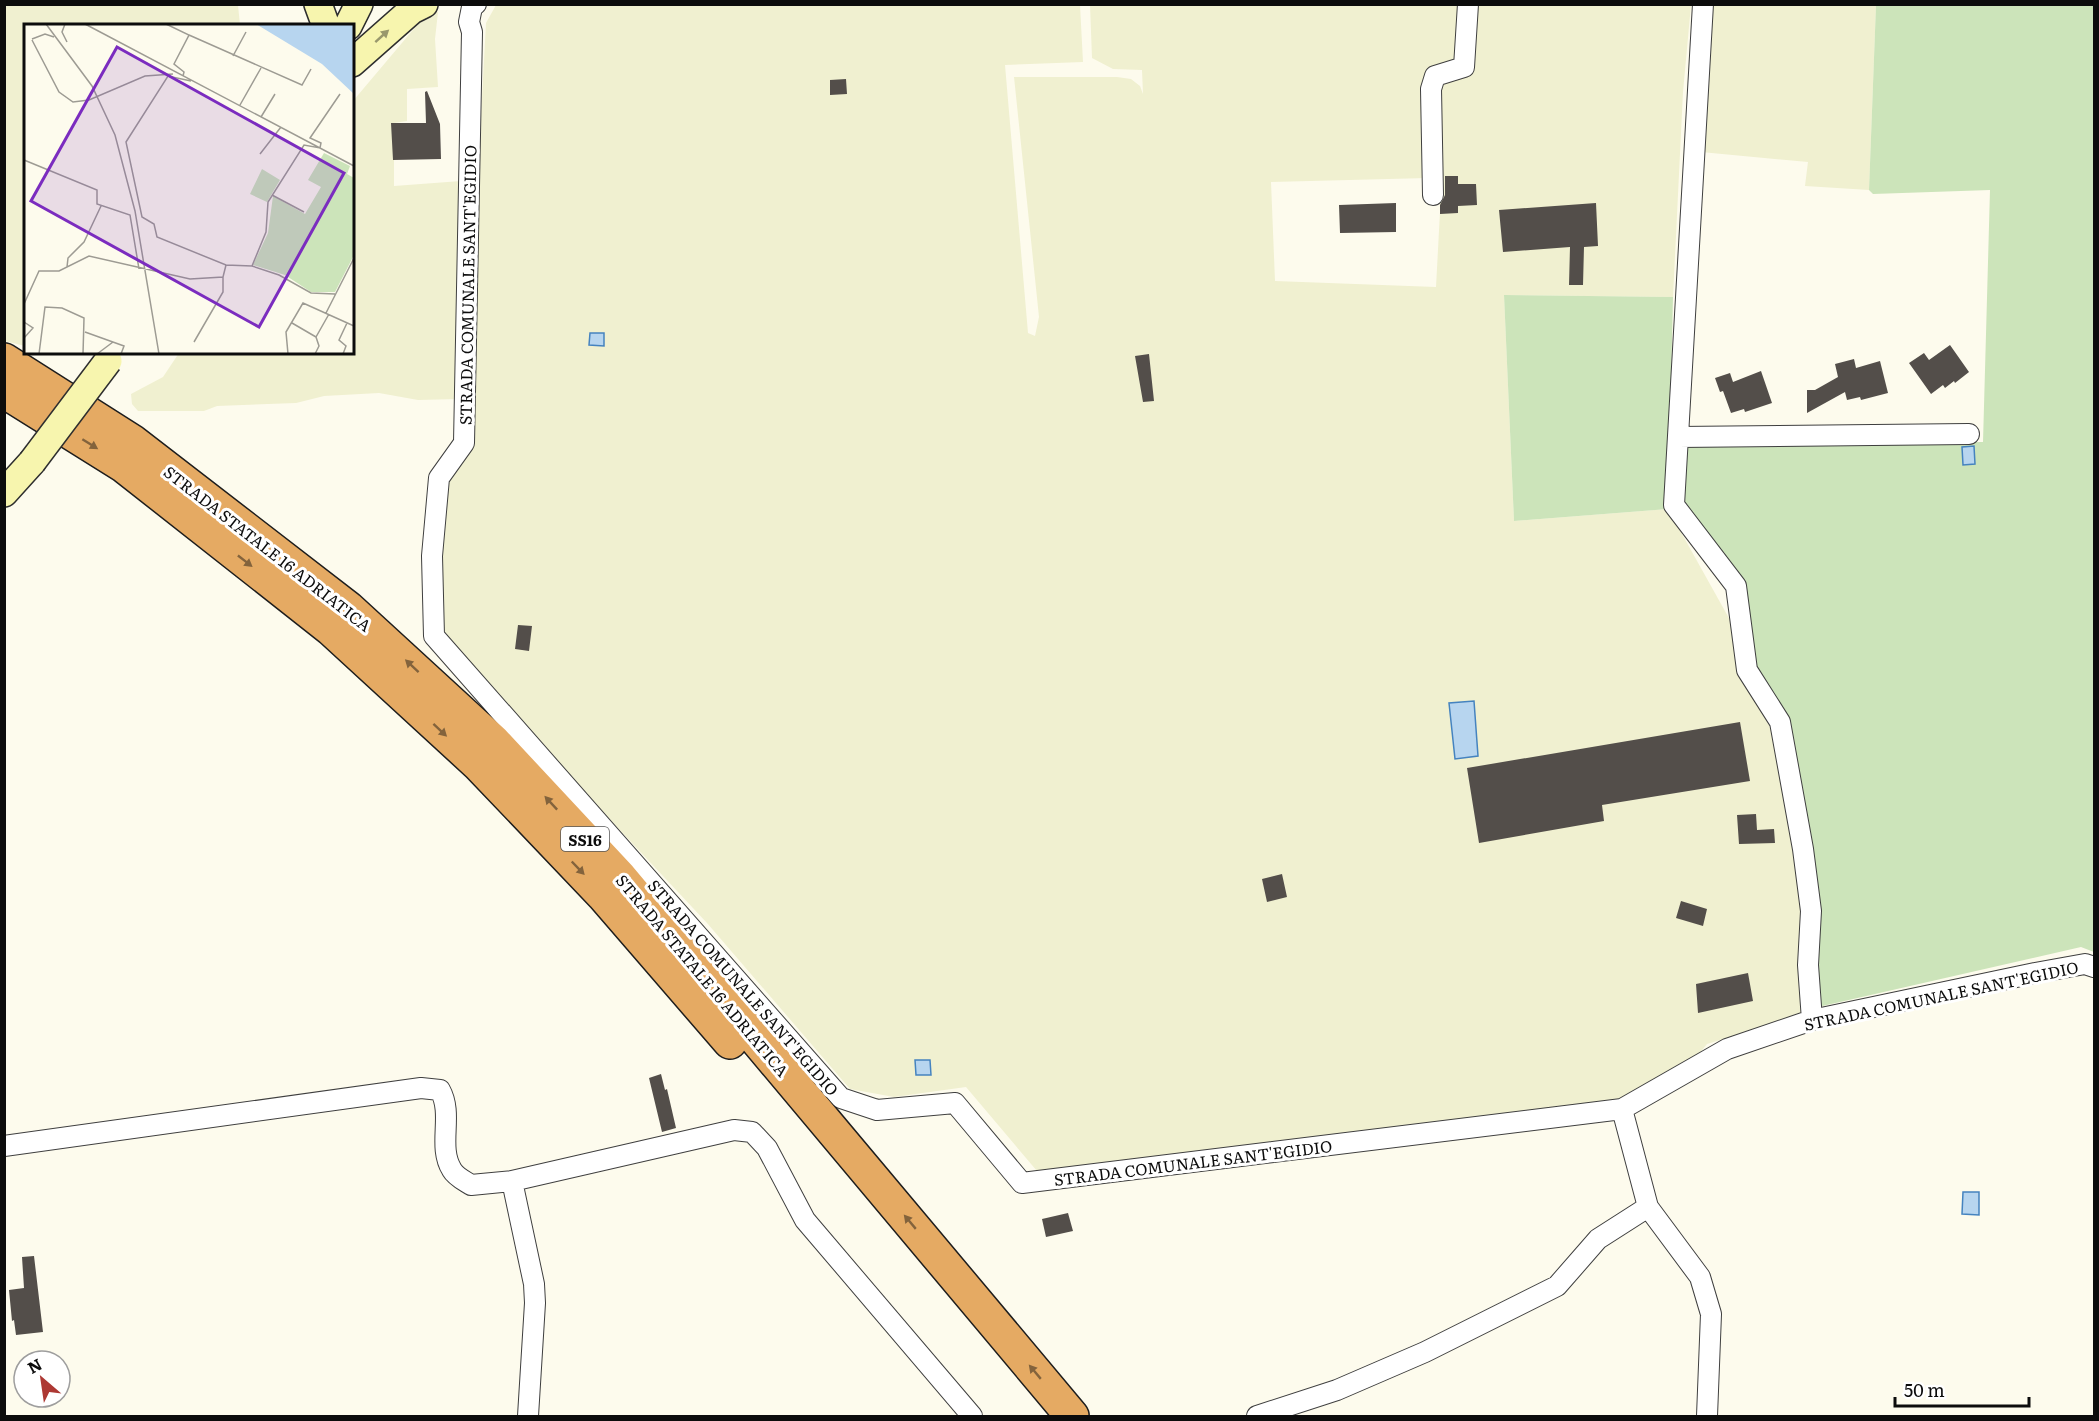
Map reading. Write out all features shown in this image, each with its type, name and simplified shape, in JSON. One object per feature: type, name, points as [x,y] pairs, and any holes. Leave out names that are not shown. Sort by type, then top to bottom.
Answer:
[{"type":"highway","name":"STRADA STATALE 16 ADRIATICA","points":[[4,360],[133,442],[348,608],[494,742],[620,877],[1072,1416]]},
{"type":"highway","name":"STRADA STATALE 16 ADRIATICA","points":[[4,391],[124,466],[331,629],[479,765],[603,895],[768,1086],[1045,1416]]},
{"type":"street","points":[[318,4],[325,24]]},
{"type":"street","points":[[349,24],[359,4]]},
{"type":"street","name":"STRADA COMUNALE SANT'EGIDIO","points":[[476,4],[472,7],[469,22],[472,32],[464,443],[439,478],[432,556],[434,636],[841,1098],[877,1110],[955,1103],[1022,1183],[1622,1109],[1727,1049],[1812,1020],[2035,973],[2085,964],[2094,968]]},
{"type":"street","points":[[1433,195],[1431,89],[1435,76],[1464,67],[1468,4]]},
{"type":"street","points":[[1703,4],[1674,505],[1736,586],[1747,670],[1780,722],[1803,849],[1810,911],[1808,965],[1812,1020]]},
{"type":"street","points":[[354,61],[416,6]]},
{"type":"street","points":[[4,493],[32,462],[111,357]]},
{"type":"street","points":[[1678,437],[1969,434]]},
{"type":"street","points":[[4,1146],[421,1088],[440,1090],[446,1101],[446,1155],[453,1172],[471,1185],[513,1181],[734,1130],[752,1132],[766,1148],[805,1220],[972,1416]]},
{"type":"street","points":[[1622,1109],[1648,1207],[1700,1277],[1711,1314],[1707,1416]]},
{"type":"street","points":[[513,1181],[534,1284],[535,1303],[528,1416]]},
{"type":"street","points":[[1257,1416],[1337,1390],[1414,1357],[1557,1286],[1598,1239],[1648,1207]]},
{"type":"green space","points":[[4,5],[238,5],[240,24],[24,24],[24,346],[5,341]]},
{"type":"green space","points":[[496,5],[1080,5],[1083,62],[1005,65],[1028,333],[1035,336],[1039,317],[1014,77],[1117,77],[1131,79],[1140,86],[1143,94],[1142,70],[1113,69],[1092,58],[1090,5],[1462,5],[1457,58],[1450,66],[1435,67],[1428,178],[1271,182],[1275,281],[1436,287],[1440,212],[1437,101],[1441,87],[1450,79],[1471,76],[1476,5],[1691,5],[1683,92],[1673,297],[1504,295],[1514,521],[1668,509],[1730,620],[1740,672],[1772,731],[1781,787],[1785,791],[1801,898],[1802,1015],[1707,1044],[1689,1066],[1635,1102],[1037,1171],[966,1087],[894,1097],[850,1089],[707,923],[439,637],[443,484],[469,450],[486,23]]},
{"type":"green space","points":[[1707,5],[1876,5],[1869,190],[1805,186],[1808,162],[1701,152]]},
{"type":"green space","points":[[1876,5],[2094,5],[2094,952],[2081,947],[1818,1007],[1819,913],[1790,720],[1756,667],[1744,580],[1682,500],[1685,445],[1983,442],[1990,190],[1873,194],[1869,190]]},
{"type":"green space","points":[[438,12],[435,39],[438,87],[407,89],[407,121],[394,123],[394,186],[461,181],[459,399],[418,400],[379,393],[324,396],[296,403],[217,406],[204,411],[138,411],[132,404],[131,394],[163,377],[178,354],[354,354],[354,100],[423,18]]},
{"type":"green space","points":[[1504,295],[1673,297],[1668,509],[1514,521]]},
{"type":"water","points":[[590,333],[604,333],[604,346],[589,345]]},
{"type":"water","points":[[1974,446],[1975,464],[1963,465],[1962,447]]},
{"type":"water","points":[[1474,701],[1478,756],[1455,759],[1449,703]]},
{"type":"water","points":[[915,1060],[930,1060],[931,1075],[916,1075]]},
{"type":"water","points":[[1963,1192],[1979,1192],[1979,1215],[1962,1214]]},
{"type":"building","points":[[846,79],[847,94],[830,95],[830,80]]},
{"type":"building","points":[[427,91],[440,124],[441,159],[393,160],[391,123],[426,123],[425,92]]},
{"type":"building","points":[[1445,176],[1458,176],[1458,184],[1476,184],[1477,205],[1458,206],[1458,213],[1440,214],[1440,205],[1445,195]]},
{"type":"building","points":[[1396,203],[1396,232],[1340,233],[1339,205]]},
{"type":"building","points":[[1596,203],[1598,246],[1584,247],[1583,285],[1569,285],[1570,247],[1503,252],[1499,210]]},
{"type":"building","points":[[1950,345],[1969,372],[1955,383],[1954,381],[1945,388],[1943,385],[1931,394],[1909,363],[1924,353],[1929,360]]},
{"type":"building","points":[[1149,354],[1154,401],[1143,402],[1135,356]]},
{"type":"building","points":[[1854,359],[1856,368],[1880,361],[1888,393],[1861,400],[1860,397],[1847,400],[1845,392],[1807,413],[1807,390],[1815,390],[1838,377],[1835,364]]},
{"type":"building","points":[[1761,371],[1772,403],[1745,412],[1744,409],[1731,413],[1723,391],[1720,392],[1715,378],[1730,373],[1733,382]]},
{"type":"building","points":[[518,625],[532,626],[529,651],[515,649]]},
{"type":"building","points":[[1740,722],[1750,781],[1602,805],[1604,821],[1479,843],[1467,768]]},
{"type":"building","points":[[1756,814],[1757,830],[1774,829],[1775,843],[1739,844],[1737,815]]},
{"type":"building","points":[[1282,874],[1287,897],[1267,902],[1262,879]]},
{"type":"building","points":[[1681,901],[1707,909],[1703,926],[1676,918]]},
{"type":"building","points":[[1748,973],[1753,1001],[1698,1013],[1696,984]]},
{"type":"building","points":[[661,1074],[676,1128],[662,1132],[649,1078]]},
{"type":"building","points":[[1068,1213],[1073,1231],[1046,1237],[1042,1219]]},
{"type":"building","points":[[34,1256],[43,1332],[16,1335],[14,1320],[12,1321],[9,1290],[24,1288],[22,1257]]}]
